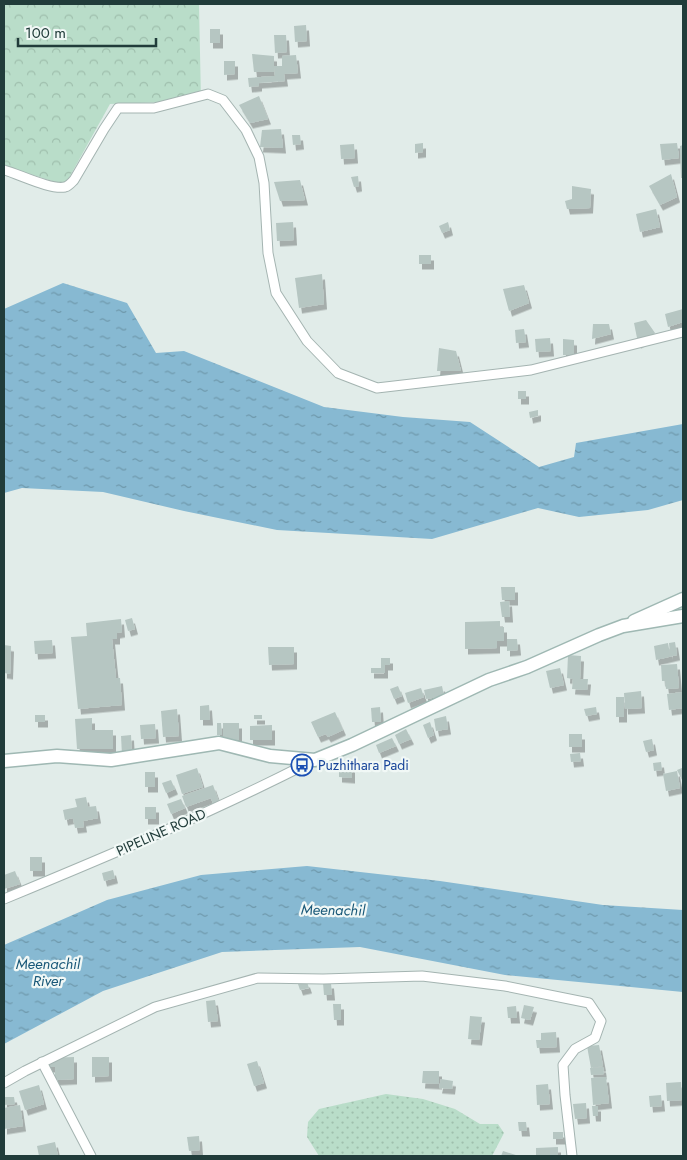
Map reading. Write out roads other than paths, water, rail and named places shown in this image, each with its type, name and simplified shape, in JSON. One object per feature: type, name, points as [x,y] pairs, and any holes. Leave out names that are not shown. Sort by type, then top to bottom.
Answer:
[{"type":"main road","points":[[4,761],[57,756],[112,760],[218,742],[270,756],[315,760],[352,745],[489,680],[527,667],[683,599]]},
{"type":"main road","points":[[623,626],[683,616]]},
{"type":"street","points":[[4,170],[47,184],[59,187],[67,186],[74,180],[118,108],[154,108],[208,94],[223,100],[246,130],[259,158],[264,183],[268,253],[276,294],[307,341],[338,373],[377,388],[531,370],[683,332]]},
{"type":"street","name":"PIPELINE ROAD","points":[[4,899],[167,830],[260,788],[315,760]]},
{"type":"street","points":[[4,1083],[155,1006],[258,978],[323,979],[422,976],[505,986],[588,1003],[600,1021],[595,1038],[575,1049],[563,1065],[572,1156]]},
{"type":"street","points":[[42,1062],[91,1156]]},
{"type":"water","points":[[63,283],[127,303],[156,353],[184,351],[324,407],[403,417],[470,422],[539,467],[574,457],[576,443],[683,424],[683,500],[648,510],[579,517],[538,508],[432,539],[277,530],[103,492],[22,488],[4,493],[4,309]]},
{"type":"water","name":"Meenachil River","points":[[307,866],[440,881],[603,905],[683,910],[683,992],[505,975],[360,947],[222,952],[103,991],[4,1044],[4,945],[107,900],[201,875]]},
{"type":"place","name":"Puzhithara Padi","points":[[302,765]]},
{"type":"water label","name":"Meenachil","points":[[333,910]]}]
